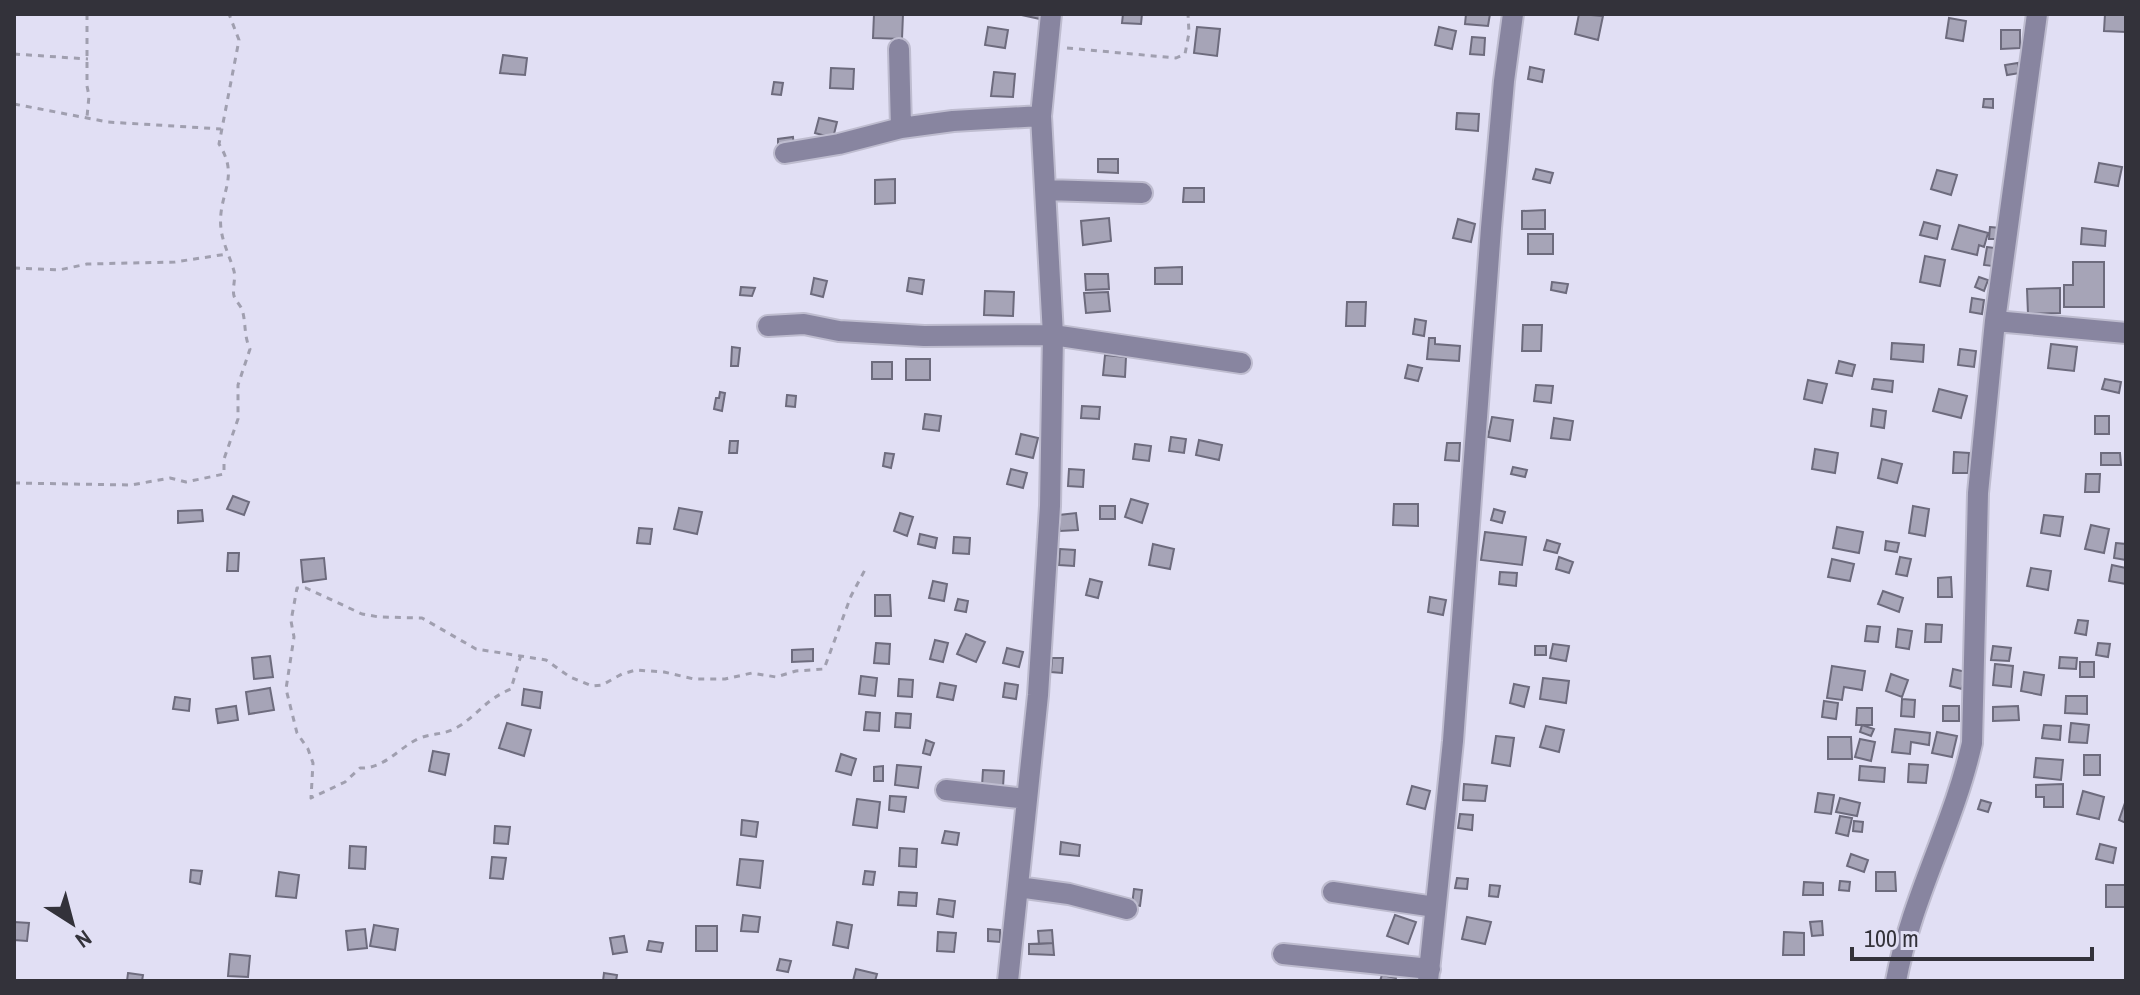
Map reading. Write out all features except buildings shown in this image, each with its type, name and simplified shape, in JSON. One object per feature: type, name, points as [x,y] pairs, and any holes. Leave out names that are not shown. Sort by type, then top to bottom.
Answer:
[{"type":"street","points":[[1008,981],[1038,695],[1046,576],[1053,335],[1041,116],[1051,14]]},
{"type":"street","points":[[1283,954],[1429,975],[1453,741],[1496,169],[1513,14]]},
{"type":"street","points":[[1896,981],[1902,948],[1972,743],[1978,493],[1995,321],[2037,14]]},
{"type":"street","points":[[899,49],[901,128]]},
{"type":"street","points":[[785,153],[839,144],[901,128],[953,121],[1041,116]]},
{"type":"street","points":[[1046,190],[1142,193]]},
{"type":"street","points":[[1995,321],[2126,333]]},
{"type":"street","points":[[768,326],[804,324],[839,331],[924,336],[1053,335],[1241,363]]},
{"type":"street","points":[[946,790],[1027,799]]},
{"type":"street","points":[[1018,887],[1069,894],[1127,909]]},
{"type":"street","points":[[1333,892],[1435,907]]},
{"type":"path","points":[[87,14],[87,118]]},
{"type":"path","points":[[14,483],[131,485],[170,478],[197,481],[224,474],[224,459],[238,419],[238,385],[250,349],[245,338],[243,310],[234,296],[235,273],[221,228],[221,214],[230,178],[227,157],[219,144],[239,40],[229,14]]},
{"type":"path","points":[[1048,48],[1176,58],[1185,54],[1189,33],[1188,14]]},
{"type":"path","points":[[14,54],[88,59]]},
{"type":"path","points":[[14,104],[44,108],[77,118],[153,127],[221,129]]},
{"type":"path","points":[[14,268],[59,270],[87,264],[175,262],[227,254]]},
{"type":"path","points":[[521,655],[511,689],[491,697],[463,724],[444,734],[421,738],[383,763],[368,769],[360,768],[345,782],[311,798],[313,763],[297,733],[286,689],[297,588],[315,591],[362,614],[422,618],[476,649],[521,655],[546,660],[570,677],[592,686],[612,681],[622,674],[646,670],[694,679],[725,679],[752,673],[776,677],[796,671],[824,669],[851,596],[867,566]]}]
